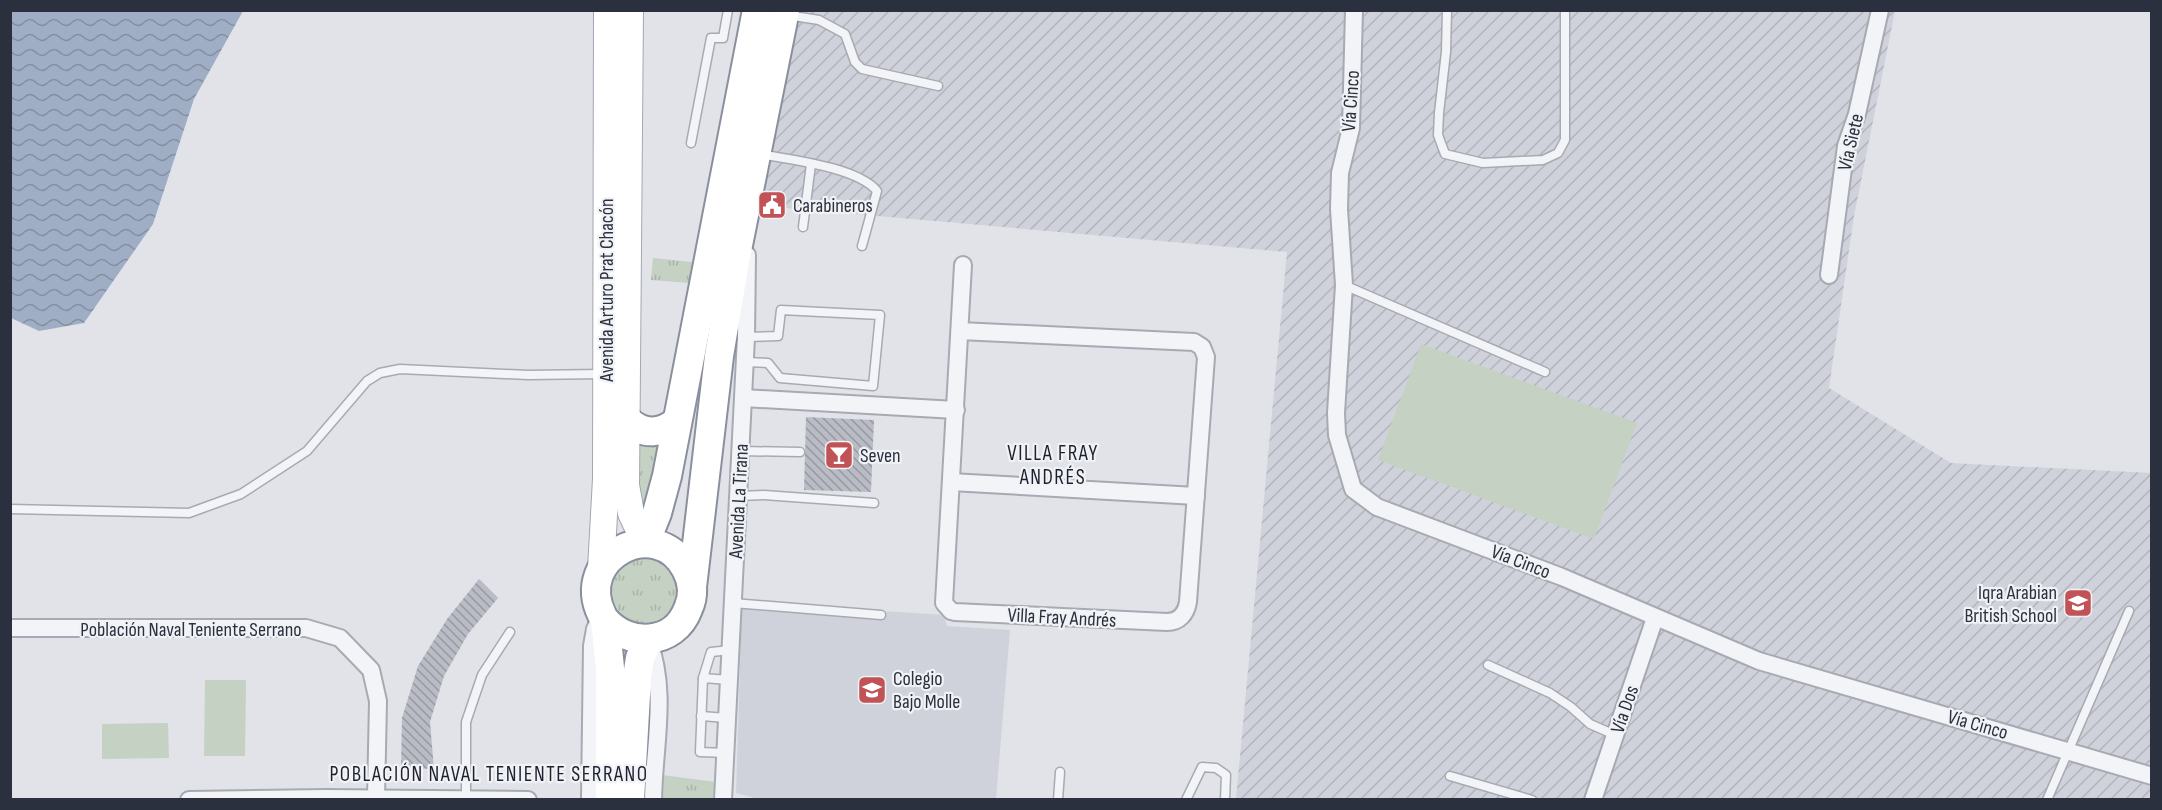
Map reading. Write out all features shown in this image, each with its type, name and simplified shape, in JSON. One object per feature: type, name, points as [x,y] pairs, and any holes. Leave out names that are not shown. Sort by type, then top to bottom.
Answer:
[{"type":"highway","points":[[645,543],[662,498],[677,421],[775,12]]},
{"type":"highway","name":"Avenida La Tirana","points":[[692,588],[719,356],[757,153],[775,12]]},
{"type":"highway","points":[[627,420],[638,428],[651,432],[666,429],[677,421]]},
{"type":"highway","points":[[601,569],[619,550],[645,543],[667,549],[680,559],[688,572],[692,588],[691,601],[683,619],[668,633],[648,639],[624,635],[610,626],[604,618]]},
{"type":"highway","name":"Avenida Arturo Prat Chacón","points":[[601,569],[596,589],[597,603],[604,618],[610,668],[610,800]]},
{"type":"highway","points":[[630,800],[637,677],[640,658],[648,639]]},
{"type":"main road","name":"Avenida Arturo Prat Chacón","points":[[601,569],[606,489],[607,10]]},
{"type":"main road","name":"Avenida Arturo Prat Chacón","points":[[630,10],[627,499],[636,529],[645,543]]},
{"type":"street","name":"Vía Cinco","points":[[1354,10],[1351,128],[1340,173],[1340,232],[1344,260],[1344,285],[1336,413],[1337,435],[1353,489],[1377,507],[1562,576],[1759,661],[2151,776]]},
{"type":"street","name":"Vía Siete","points":[[1829,275],[1846,146],[1857,114],[1880,10]]},
{"type":"street","name":"Avenida La Tirana","points":[[723,800],[745,362],[747,202]]},
{"type":"street","name":"Villa Fray Andrés","points":[[960,331],[1194,342],[1202,347],[1206,357],[1188,602],[1185,613],[1177,620],[1167,622],[955,612],[947,608],[943,598],[963,265]]},
{"type":"street","points":[[743,398],[956,410]]},
{"type":"street","points":[[951,482],[1196,496]]},
{"type":"street","name":"Avenida Arturo Prat Chacón","points":[[590,800],[592,646],[595,629],[604,618]]},
{"type":"street","name":"Vía Dos","points":[[1593,800],[1655,618]]},
{"type":"street","name":"Población Naval Teniente Serrano","points":[[10,628],[306,628],[340,638],[371,670],[378,701],[376,798]]},
{"type":"street","points":[[648,639],[660,684],[653,800]]},
{"type":"street","points":[[189,800],[376,798],[528,800]]},
{"type":"lane","points":[[691,144],[711,38],[723,38],[728,10]]},
{"type":"lane","points":[[1447,10],[1446,52],[1438,135],[1445,154],[1483,163],[1544,160],[1558,153],[1565,140],[1565,10]]},
{"type":"lane","points":[[775,12],[819,20],[844,34],[855,62],[862,69],[938,86]]},
{"type":"lane","points":[[757,153],[840,170],[870,183],[877,191],[862,246]]},
{"type":"lane","points":[[803,227],[811,164]]},
{"type":"lane","points":[[1344,285],[1545,372]]},
{"type":"lane","points":[[745,362],[768,363],[780,378],[873,386],[880,315],[782,310],[778,336],[746,337]]},
{"type":"lane","points":[[10,510],[189,513],[241,494],[307,451],[368,381],[380,373],[400,369],[528,375],[606,374]]},
{"type":"lane","points":[[740,451],[800,452]]},
{"type":"lane","points":[[738,496],[764,495],[874,503]]},
{"type":"lane","points":[[733,603],[881,615]]},
{"type":"lane","points":[[2047,800],[2129,611]]},
{"type":"lane","points":[[466,799],[466,722],[482,675],[510,632]]},
{"type":"lane","points":[[726,753],[700,752],[702,678],[711,652],[731,650]]},
{"type":"lane","points":[[1488,664],[1550,693],[1571,706],[1590,724],[1615,735]]},
{"type":"lane","points":[[702,678],[729,680]]},
{"type":"lane","points":[[701,716],[727,718]]},
{"type":"lane","points":[[1186,800],[1202,766],[1216,768],[1226,775],[1225,800]]},
{"type":"lane","points":[[1058,800],[1060,772]]},
{"type":"lane","points":[[1450,776],[1532,800]]},
{"type":"shaded area","points":[[799,11],[1895,11],[1854,216],[1829,388],[1951,463],[2151,473],[2151,799],[1236,799],[1287,252],[752,205]]},
{"type":"shaded area","name":"Colegio Bajo Molle","points":[[742,602],[944,615],[947,626],[1010,630],[996,799],[762,800],[736,793]]},
{"type":"green space","points":[[653,258],[692,262],[689,283],[651,280]]},
{"type":"green space","points":[[1421,344],[1637,423],[1594,539],[1378,460]]},
{"type":"green space","points":[[636,439],[664,440],[645,517],[636,496]]},
{"type":"green space","points":[[644,559],[656,561],[667,568],[674,579],[676,591],[674,603],[667,614],[656,621],[644,623],[632,621],[621,614],[614,603],[612,591],[614,579],[621,568],[632,561]]},
{"type":"green space","points":[[205,680],[246,680],[245,756],[204,756]]},
{"type":"green space","points":[[168,723],[169,758],[102,759],[102,724]]},
{"type":"green space","points":[[662,775],[716,782],[715,799],[663,799]]},
{"type":"water","points":[[11,10],[243,11],[194,99],[153,224],[84,323],[39,331],[11,318]]},
{"type":"building","name":"Seven","points":[[806,417],[874,420],[871,492],[804,490]]},
{"type":"building","points":[[479,579],[498,598],[468,634],[444,676],[430,722],[434,769],[401,768],[402,718],[418,666],[447,619]]},
{"type":"place","name":"Carabineros","points":[[772,205]]},
{"type":"place","name":"Seven","points":[[839,455]]},
{"type":"place","name":"Iqra Arabian British School","points":[[2078,603]]},
{"type":"place","name":"Colegio Bajo Molle","points":[[872,690]]},
{"type":"district","name":"VILLA FRAY ANDRÉS","points":[[1053,465]]},
{"type":"district","name":"POBLACIÓN NAVAL TENIENTE SERRANO","points":[[489,774]]}]
